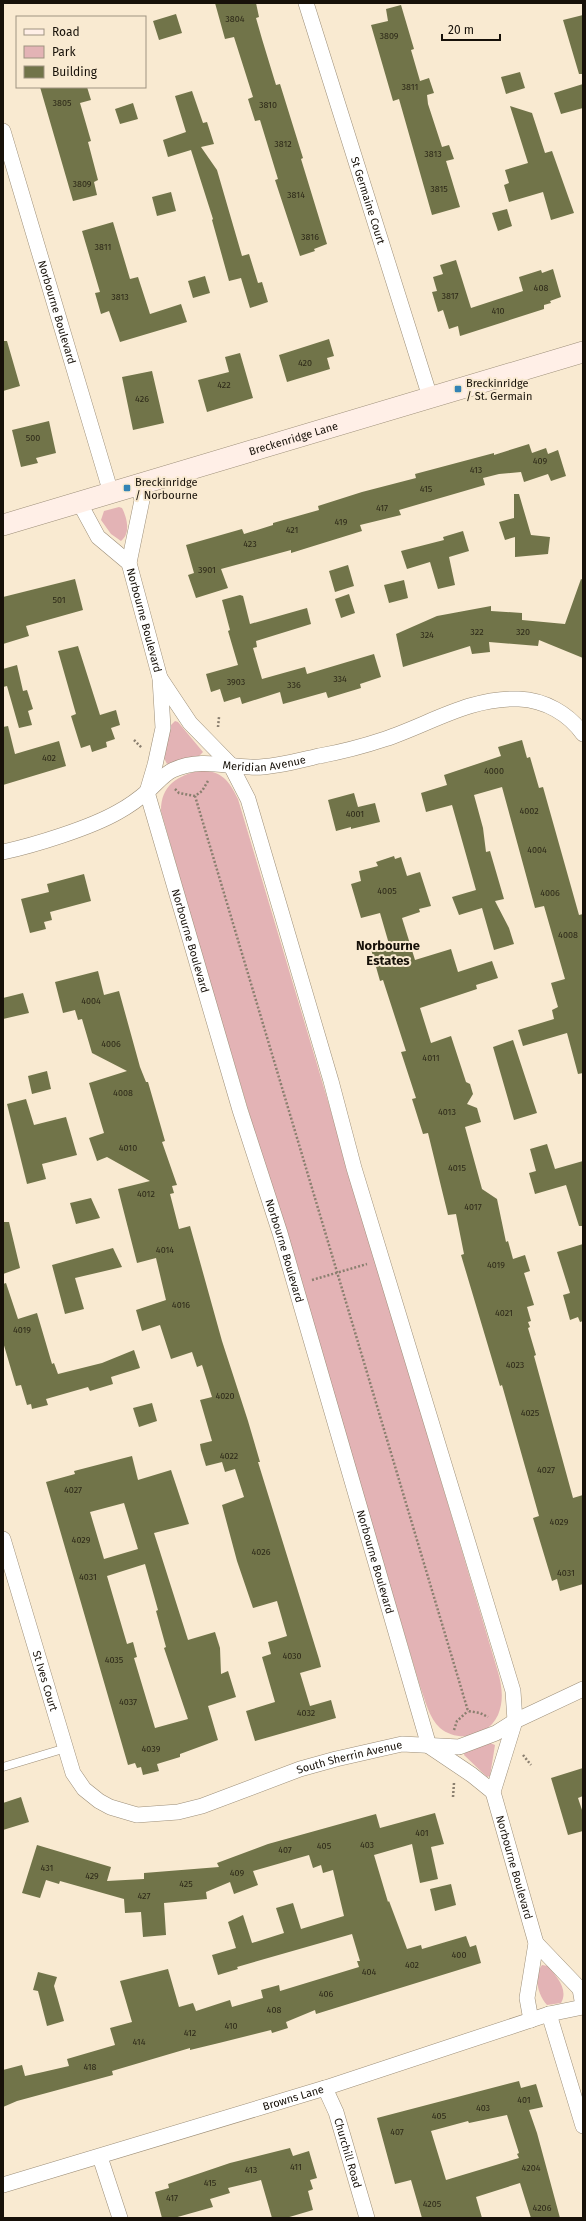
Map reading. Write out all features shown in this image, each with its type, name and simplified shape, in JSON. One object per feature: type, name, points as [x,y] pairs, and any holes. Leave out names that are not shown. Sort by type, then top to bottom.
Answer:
[{"type":"main road","name":"Breckenridge Lane","points":[[3,525],[583,352]]},
{"type":"street","name":"St Germaine Court","points":[[306,3],[430,398]]},
{"type":"street","name":"Norbourne Boulevard","points":[[3,131],[111,493]]},
{"type":"street","name":"Norbourne Boulevard","points":[[138,484],[142,500],[129,563],[160,678],[163,728],[155,765],[147,792],[240,1110],[294,1285],[428,1746]]},
{"type":"street","name":"Norbourne Boulevard","points":[[79,502],[98,537],[129,563]]},
{"type":"street","name":"Norbourne Boulevard","points":[[160,678],[190,723],[230,764],[248,800],[383,1260],[513,1691],[515,1721],[493,1792],[536,1943],[527,1998],[531,2020]]},
{"type":"street","name":"Meridian Avenue","points":[[3,852],[78,829],[110,816],[147,792],[172,770],[200,764],[230,764],[252,768],[320,756],[386,739],[445,713],[470,705],[521,698],[537,702],[552,707],[568,717],[583,734]]},
{"type":"street","name":"St Ives Court","points":[[3,1539],[73,1773],[84,1789],[99,1801],[110,1807]]},
{"type":"street","name":"South Sherrin Avenue","points":[[110,1807],[137,1814],[178,1812],[202,1806],[300,1769],[402,1744],[459,1747],[496,1733],[515,1721],[583,1689]]},
{"type":"street","points":[[428,1746],[472,1775],[493,1792]]},
{"type":"street","name":"Norbourne Boulevard","points":[[536,1943],[580,1989],[583,2006]]},
{"type":"street","name":"Browns Lane","points":[[3,2185],[100,2157],[324,2088],[550,2014],[583,2006]]},
{"type":"street","points":[[550,2014],[583,2126]]},
{"type":"street","name":"Churchill Road","points":[[324,2088],[336,2112],[368,2218]]},
{"type":"street","points":[[100,2157],[120,2218]]},
{"type":"lane","points":[[3,1767],[66,1748]]},
{"type":"path","points":[[171,786],[179,793],[195,796],[202,791],[210,776]]},
{"type":"path","points":[[195,796],[468,1711]]},
{"type":"path","points":[[294,1285],[383,1260]]},
{"type":"path","points":[[468,1711],[480,1713],[493,1721]]},
{"type":"path","points":[[453,1733],[457,1721],[468,1711]]},
{"type":"green space","points":[[119,507],[122,508],[127,521],[126,534],[121,541],[111,534],[101,520],[104,511]]},
{"type":"green space","points":[[175,721],[178,722],[203,752],[198,757],[167,764],[164,758],[171,725]]},
{"type":"green space","points":[[201,770],[214,773],[224,778],[231,786],[238,799],[498,1672],[502,1694],[500,1710],[493,1722],[480,1733],[464,1736],[455,1735],[447,1733],[440,1728],[430,1714],[420,1686],[199,945],[161,811],[164,794],[167,788],[185,775]]},
{"type":"green space","points":[[490,1743],[495,1745],[490,1776],[487,1777],[464,1755],[465,1752]]},
{"type":"green space","points":[[542,1965],[548,1966],[555,1974],[563,1988],[563,1998],[561,2003],[547,2005],[541,1996],[537,1980],[539,1969]]},
{"type":"building","points":[[215,3],[256,3],[259,17],[256,18],[262,39],[276,85],[280,84],[303,158],[301,159],[327,244],[314,249],[315,251],[300,256],[275,180],[278,179],[260,120],[255,121],[248,99],[253,97],[234,37],[225,39]]},
{"type":"building","points":[[401,5],[414,49],[411,50],[420,81],[429,78],[434,93],[427,95],[428,104],[442,147],[449,145],[454,159],[446,161],[460,207],[432,215],[399,99],[393,101],[371,25],[388,21],[386,9]]},
{"type":"building","points":[[176,14],[182,33],[159,40],[153,21]]},
{"type":"building","points":[[583,15],[583,74],[579,74],[563,20]]},
{"type":"building","points":[[520,72],[525,88],[506,94],[501,77]]},
{"type":"building","points":[[583,84],[583,108],[561,114],[554,93]]},
{"type":"building","points":[[40,88],[87,88],[91,100],[80,103],[91,141],[88,142],[98,180],[94,182],[97,195],[73,201]]},
{"type":"building","points":[[192,91],[203,123],[207,122],[214,144],[201,147],[217,170],[242,256],[249,254],[258,283],[262,282],[268,302],[250,308],[241,278],[229,281],[212,220],[213,219],[191,150],[168,157],[163,140],[186,132],[175,96]]},
{"type":"building","points":[[133,103],[138,119],[120,124],[115,109]]},
{"type":"building","points":[[510,106],[532,113],[545,153],[552,151],[574,213],[551,220],[543,192],[509,202],[504,185],[509,183],[505,170],[528,163]]},
{"type":"building","points":[[171,192],[176,211],[157,216],[152,197]]},
{"type":"building","points":[[507,209],[512,226],[498,231],[492,213]]},
{"type":"building","points":[[113,222],[130,279],[138,277],[150,314],[181,304],[187,322],[120,342],[109,311],[101,314],[95,293],[100,292],[82,231]]},
{"type":"building","points":[[456,260],[471,308],[523,291],[519,277],[541,270],[542,273],[553,269],[561,297],[544,305],[544,309],[460,336],[458,326],[449,329],[443,310],[438,312],[432,292],[437,291],[433,277],[443,274],[440,265]]},
{"type":"building","points":[[205,276],[210,293],[193,298],[188,281]]},
{"type":"building","points":[[329,339],[334,356],[327,358],[330,369],[287,382],[279,355]]},
{"type":"building","points":[[3,341],[7,341],[20,386],[3,391]]},
{"type":"building","points":[[240,353],[253,398],[207,412],[198,380],[229,372],[225,357]]},
{"type":"building","points":[[152,371],[164,423],[133,430],[122,377]]},
{"type":"building","points":[[49,421],[56,453],[36,458],[38,463],[21,467],[12,430]]},
{"type":"building","points":[[529,444],[532,453],[546,448],[548,454],[558,450],[566,476],[551,481],[548,474],[524,482],[521,472],[499,474],[483,478],[485,485],[399,510],[401,515],[360,525],[362,531],[291,553],[291,550],[221,569],[228,588],[196,598],[188,575],[194,573],[186,545],[242,529],[244,534],[273,525],[273,523],[319,510],[318,506],[362,492],[416,478],[415,474],[494,453],[494,455]]},
{"type":"building","points":[[514,494],[519,494],[531,535],[550,537],[548,554],[515,557],[515,537],[505,540],[499,522],[514,518]]},
{"type":"building","points":[[463,531],[469,551],[449,557],[455,585],[438,589],[430,562],[407,569],[401,551],[444,540],[443,537]]},
{"type":"building","points":[[348,565],[354,586],[335,592],[329,571]]},
{"type":"building","points":[[75,579],[83,610],[26,626],[29,636],[3,644],[3,597]]},
{"type":"building","points":[[581,579],[583,580],[583,658],[539,640],[538,646],[489,642],[490,652],[472,654],[470,646],[403,667],[396,634],[437,616],[491,606],[491,611],[522,613],[522,620],[565,624]]},
{"type":"building","points":[[404,580],[408,598],[389,603],[384,585]]},
{"type":"building","points":[[349,594],[355,613],[341,618],[335,599]]},
{"type":"building","points":[[240,595],[243,596],[250,624],[307,608],[311,624],[256,641],[257,647],[253,648],[262,679],[305,667],[307,674],[374,654],[381,677],[360,684],[361,688],[328,698],[326,692],[283,704],[280,692],[242,704],[240,697],[224,702],[220,689],[211,692],[206,674],[238,665],[228,631],[230,630],[222,600]]},
{"type":"building","points":[[78,646],[100,715],[116,710],[120,725],[111,728],[115,739],[106,742],[107,747],[92,752],[90,745],[81,748],[71,716],[76,714],[58,651]]},
{"type":"building","points":[[17,665],[23,691],[27,690],[33,709],[28,711],[32,725],[19,728],[7,686],[3,687],[3,669]]},
{"type":"building","points":[[8,726],[15,754],[59,741],[66,766],[3,785],[3,727]]},
{"type":"building","points":[[522,740],[527,758],[530,757],[539,788],[543,787],[579,915],[583,914],[583,1073],[578,1074],[567,1033],[523,1046],[518,1030],[554,1019],[552,1010],[558,1007],[551,983],[565,979],[544,906],[535,908],[502,787],[474,795],[483,828],[486,852],[490,851],[504,899],[495,901],[509,928],[514,944],[494,950],[482,908],[459,915],[452,897],[476,890],[452,805],[426,812],[421,793],[447,785],[444,775],[501,756],[498,747]]},
{"type":"building","points":[[354,793],[358,807],[375,803],[380,822],[336,831],[328,800]]},
{"type":"building","points":[[394,856],[395,859],[401,857],[407,876],[420,872],[431,906],[419,909],[420,912],[402,918],[415,960],[451,949],[458,972],[492,961],[498,978],[476,985],[477,989],[420,1008],[431,1043],[451,1036],[466,1082],[470,1084],[473,1094],[467,1104],[477,1108],[481,1122],[465,1127],[482,1189],[497,1199],[506,1242],[508,1241],[513,1259],[525,1255],[530,1271],[524,1273],[534,1305],[527,1307],[531,1321],[528,1322],[530,1327],[528,1328],[536,1355],[534,1356],[573,1498],[583,1495],[583,1584],[560,1591],[557,1579],[552,1581],[533,1518],[539,1516],[502,1385],[500,1386],[461,1255],[464,1254],[456,1214],[448,1215],[428,1133],[423,1134],[412,1099],[416,1098],[401,1052],[406,1051],[383,980],[380,981],[371,949],[389,944],[380,913],[361,918],[351,884],[361,881],[359,871],[378,866],[376,862]]},
{"type":"building","points":[[84,874],[91,901],[50,912],[52,920],[44,922],[46,929],[30,933],[21,899],[49,892],[47,884]]},
{"type":"building","points":[[98,971],[104,995],[119,991],[140,1067],[146,1082],[148,1082],[165,1141],[162,1142],[177,1185],[172,1186],[174,1193],[170,1194],[179,1229],[190,1226],[222,1341],[260,1462],[258,1462],[319,1659],[321,1667],[300,1673],[310,1706],[331,1700],[336,1718],[255,1741],[246,1711],[275,1702],[262,1657],[271,1654],[268,1642],[287,1636],[277,1601],[253,1608],[237,1561],[222,1505],[244,1497],[235,1469],[225,1472],[222,1462],[206,1466],[200,1444],[212,1441],[200,1400],[212,1397],[202,1365],[197,1367],[192,1352],[171,1359],[160,1325],[142,1331],[136,1310],[166,1300],[156,1258],[137,1263],[118,1189],[150,1181],[107,1157],[97,1161],[89,1138],[104,1133],[89,1083],[127,1071],[92,1053],[82,1019],[78,1020],[75,1010],[63,1013],[55,982]]},
{"type":"building","points":[[23,993],[29,1013],[3,1019],[3,998]]},
{"type":"building","points":[[513,1040],[537,1113],[514,1120],[493,1047]]},
{"type":"building","points":[[47,1071],[51,1089],[32,1094],[28,1076]]},
{"type":"building","points":[[26,1099],[34,1125],[66,1117],[77,1155],[42,1164],[46,1179],[27,1184],[7,1104]]},
{"type":"building","points":[[547,1144],[555,1169],[583,1161],[583,1226],[579,1226],[566,1185],[535,1194],[529,1173],[536,1171],[530,1149]]},
{"type":"building","points":[[91,1198],[100,1218],[76,1224],[70,1203]]},
{"type":"building","points":[[3,1222],[9,1222],[20,1268],[3,1274]]},
{"type":"building","points":[[583,1244],[583,1321],[580,1322],[578,1317],[570,1320],[563,1295],[570,1293],[557,1252]]},
{"type":"building","points":[[113,1248],[122,1267],[75,1278],[84,1309],[65,1314],[52,1265]]},
{"type":"building","points":[[6,1283],[18,1319],[37,1313],[52,1364],[54,1363],[58,1374],[102,1363],[134,1350],[140,1368],[111,1377],[113,1384],[90,1391],[88,1387],[46,1399],[48,1405],[32,1409],[31,1404],[27,1405],[21,1385],[16,1386],[3,1342],[3,1284]]},
{"type":"building","points":[[152,1403],[157,1421],[139,1427],[133,1408]]},
{"type":"building","points":[[132,1456],[138,1480],[171,1470],[189,1524],[154,1533],[188,1640],[215,1632],[220,1648],[221,1674],[228,1671],[236,1697],[208,1706],[218,1740],[180,1754],[180,1757],[157,1764],[159,1771],[143,1775],[141,1767],[137,1768],[135,1763],[128,1765],[46,1482],[75,1474],[74,1471]],"holes":[[[124,1503],[138,1549],[104,1559],[90,1512]],[[145,1564],[158,1610],[156,1611],[166,1647],[164,1648],[188,1719],[155,1728],[134,1658],[137,1657],[133,1642],[127,1644],[107,1576]]]},
{"type":"building","points":[[583,1768],[583,1796],[578,1798],[583,1813],[583,1831],[568,1835],[551,1778]]},
{"type":"building","points":[[21,1797],[29,1822],[3,1830],[3,1803]]},
{"type":"building","points":[[435,1813],[444,1844],[431,1847],[438,1879],[420,1883],[412,1844],[374,1855],[388,1902],[389,1901],[407,1949],[421,1945],[422,1949],[466,1936],[470,1947],[476,1945],[481,1963],[316,2014],[315,2010],[286,2022],[288,2028],[272,2033],[271,2030],[190,2050],[190,2048],[112,2071],[113,2075],[17,2101],[3,2107],[3,2070],[22,2065],[25,2076],[43,2072],[69,2066],[67,2059],[115,2045],[110,2028],[132,2022],[120,1981],[168,1969],[179,2007],[193,2003],[196,2011],[230,2000],[232,2007],[263,1998],[261,1990],[279,1985],[280,1991],[359,1967],[357,1961],[360,1961],[352,1934],[237,1967],[238,1969],[218,1975],[212,1955],[236,1948],[228,1922],[243,1915],[252,1943],[284,1933],[276,1908],[293,1903],[301,1929],[344,1916],[333,1870],[323,1873],[321,1865],[313,1868],[309,1855],[253,1871],[258,1885],[234,1894],[230,1882],[206,1892],[207,1899],[164,1903],[166,1935],[143,1937],[141,1912],[125,1913],[124,1899],[60,1881],[59,1884],[46,1880],[40,1898],[22,1893],[37,1845],[111,1867],[107,1881],[144,1879],[144,1873],[219,1867],[217,1863],[268,1844],[376,1814],[380,1828]]},
{"type":"building","points":[[451,1884],[456,1905],[435,1911],[430,1889]]},
{"type":"building","points":[[38,1972],[57,1977],[54,1986],[64,2021],[47,2026],[38,1991],[33,1990]]},
{"type":"building","points":[[519,2081],[521,2088],[536,2084],[543,2107],[529,2110],[537,2133],[560,2218],[531,2218],[520,2183],[476,2197],[482,2218],[422,2218],[411,2180],[395,2184],[377,2118]],"holes":[[[507,2115],[519,2153],[517,2154],[519,2158],[446,2180],[431,2131],[468,2121],[469,2123]]]},
{"type":"building","points":[[290,2148],[293,2156],[309,2151],[317,2178],[310,2180],[313,2189],[308,2191],[313,2210],[286,2218],[272,2218],[261,2180],[228,2188],[230,2193],[210,2199],[213,2207],[174,2218],[162,2218],[155,2192],[169,2188],[168,2184],[230,2163]]},
{"type":"place","name":"Breckinridge / St. Germain","points":[[458,389]]},
{"type":"place","name":"Breckinridge / Norbourne","points":[[127,488]]},
{"type":"district","name":"Norbourne Estates","points":[[388,952]]}]
